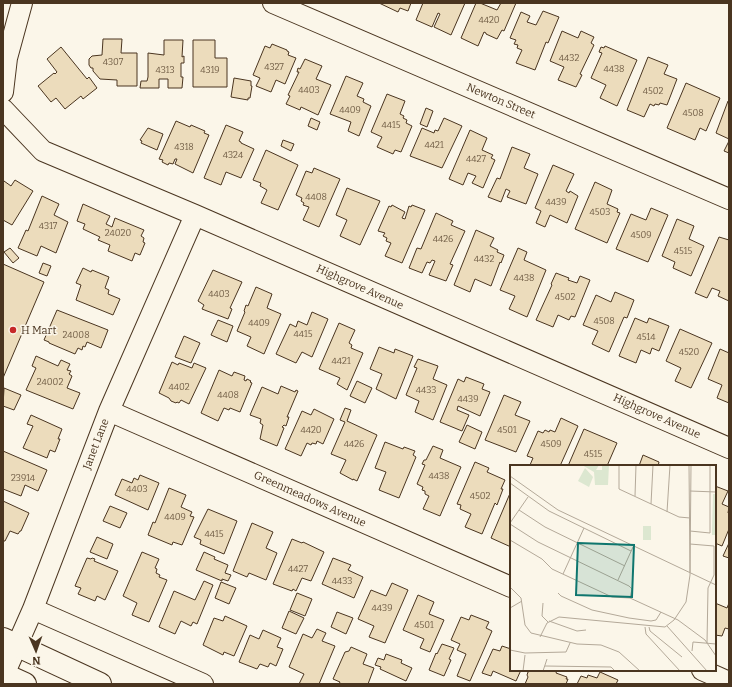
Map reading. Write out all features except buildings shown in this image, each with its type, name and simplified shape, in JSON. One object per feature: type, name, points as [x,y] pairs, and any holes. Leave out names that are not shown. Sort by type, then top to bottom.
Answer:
[{"type":"highway","points":[[10,642],[100,684]]},
{"type":"highway","points":[[3,675],[25,684]]},
{"type":"street","points":[[3,92],[7,58],[22,3]]},
{"type":"street","name":"Newton Street","points":[[273,3],[729,199]]},
{"type":"street","name":"Highgrove Avenue","points":[[3,109],[43,151],[195,215],[729,448]]},
{"type":"street","name":"Janet Lane","points":[[3,675],[10,642],[32,609],[109,411],[195,215]]},
{"type":"street","name":"Greenmeadows Avenue","points":[[109,411],[510,587]]},
{"type":"street","points":[[32,609],[204,684]]},
{"type":"street","points":[[704,671],[729,682]]},
{"type":"place","name":"H Mart","points":[[13,330]]}]
